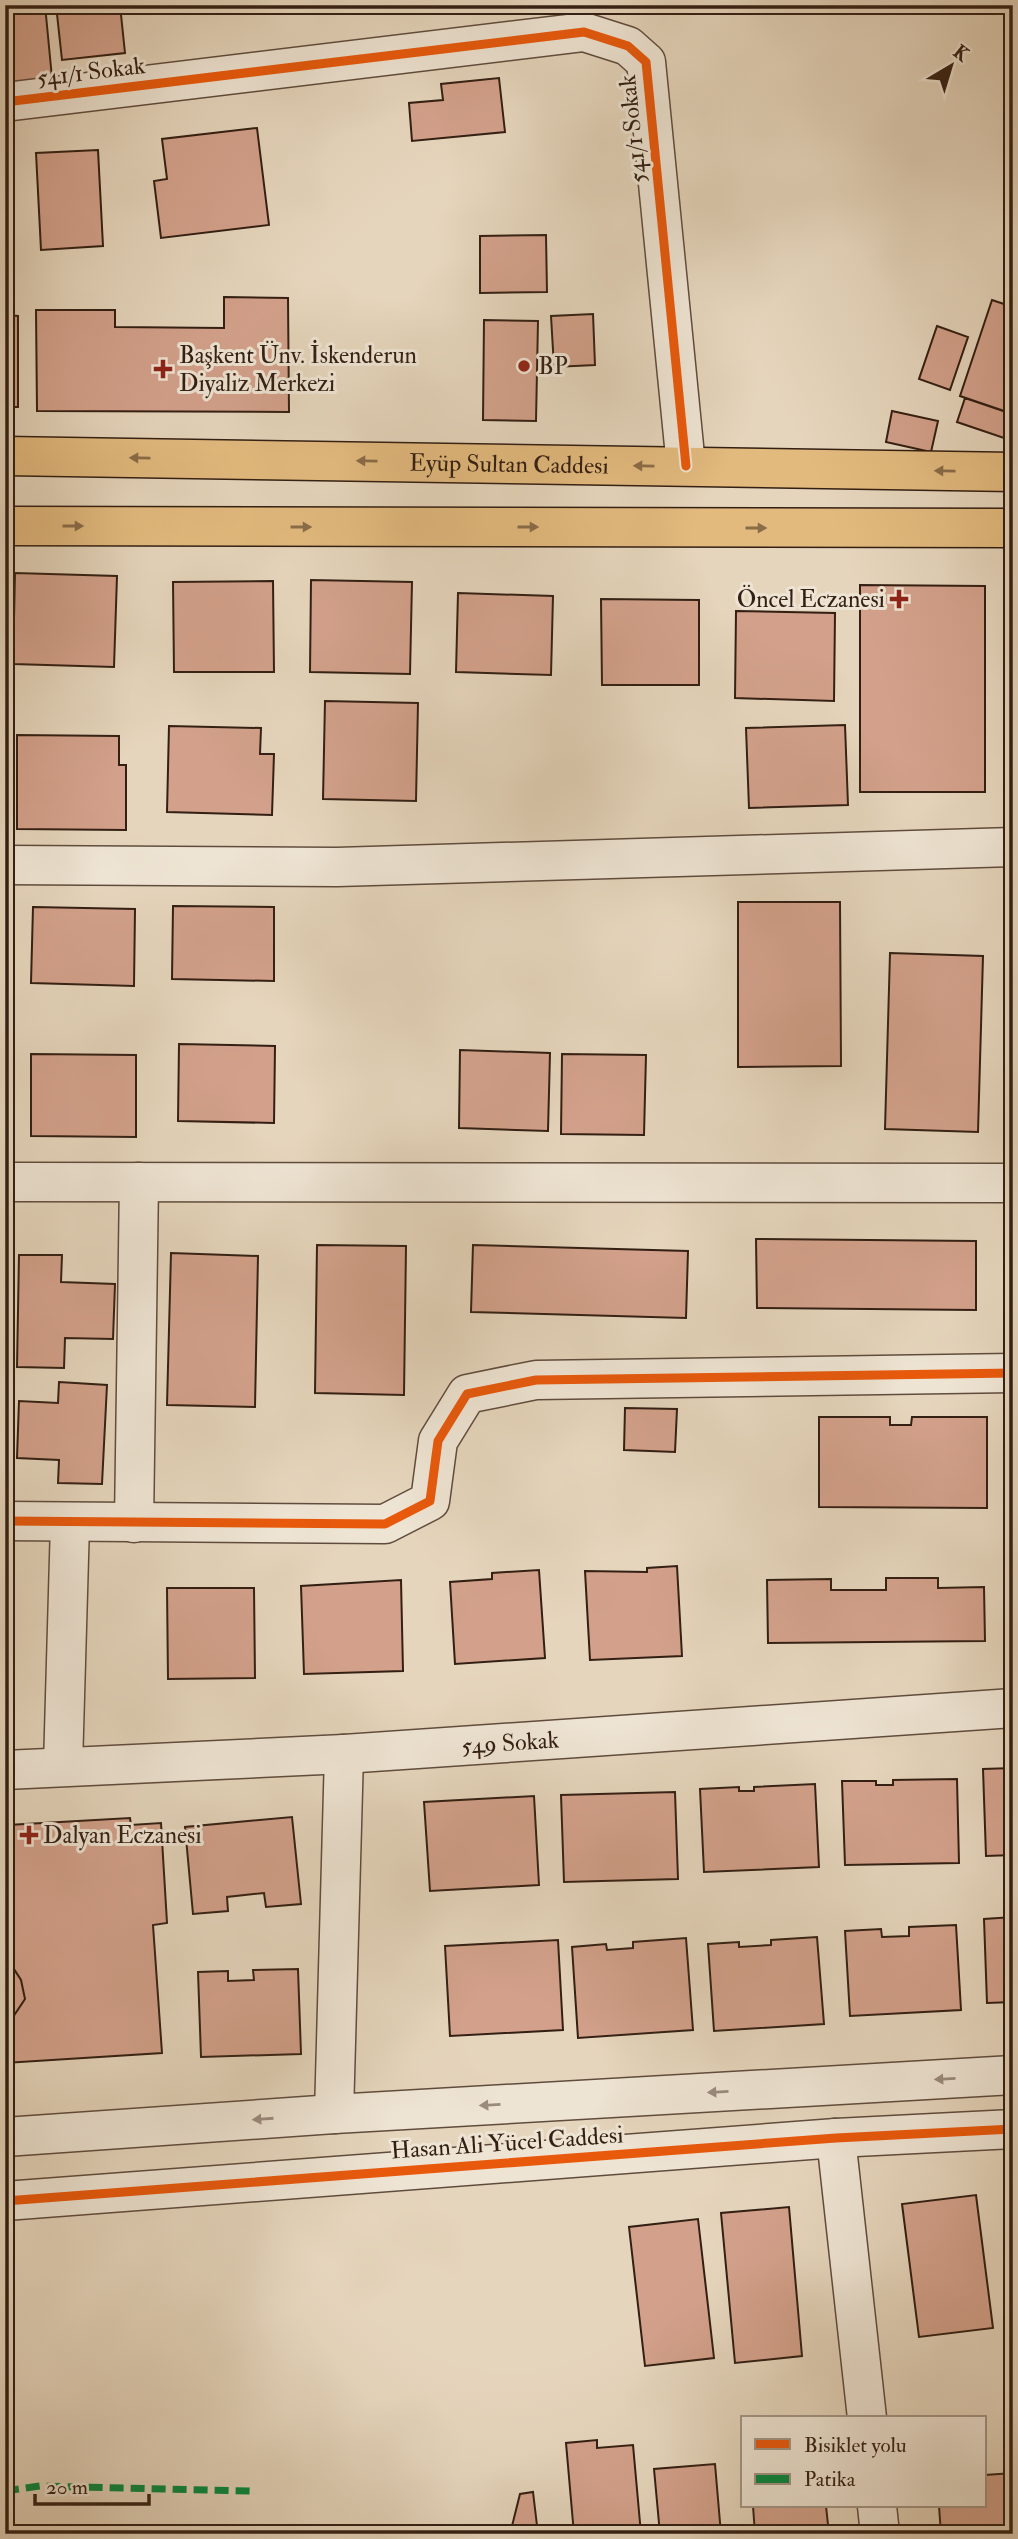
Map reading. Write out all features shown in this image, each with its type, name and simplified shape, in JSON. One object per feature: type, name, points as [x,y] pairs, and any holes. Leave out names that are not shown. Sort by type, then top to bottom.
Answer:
[{"type":"main road","name":"Eyüp Sultan Caddesi","points":[[5,456],[1013,472]]},
{"type":"main road","points":[[5,526],[1013,528]]},
{"type":"street","name":"541/1 Sokak","points":[[5,102],[584,32],[628,47],[646,62],[686,466]]},
{"type":"street","points":[[5,865],[337,867],[1013,847]]},
{"type":"street","points":[[5,1189],[5,1182],[1013,1183]]},
{"type":"street","points":[[134,1523],[139,1182]]},
{"type":"street","points":[[5,1521],[385,1524],[430,1501],[438,1441],[467,1394],[536,1380],[1013,1373]]},
{"type":"street","points":[[64,1766],[70,1523]]},
{"type":"street","name":"549 Sokak","points":[[5,1770],[344,1754],[1013,1708]]},
{"type":"street","points":[[334,2114],[344,1754]]},
{"type":"street","points":[[5,2137],[334,2114],[1013,2075]]},
{"type":"street","name":"Hasan Ali Yücel Caddesi","points":[[5,2201],[836,2138],[1013,2129]]},
{"type":"street","points":[[836,2138],[867,2416]]},
{"type":"street","points":[[877,2508],[880,2534]]},
{"type":"building","points":[[5,5],[45,5],[52,78],[5,83]]},
{"type":"building","points":[[56,5],[120,5],[125,53],[62,60]]},
{"type":"building","points":[[957,5],[995,5],[993,14]]},
{"type":"building","points":[[499,78],[505,132],[412,141],[409,103],[443,100],[441,84]]},
{"type":"building","points":[[257,128],[269,225],[161,238],[154,181],[167,179],[162,139]]},
{"type":"building","points":[[98,150],[103,246],[41,250],[36,153]]},
{"type":"building","points":[[5,163],[10,163],[12,247],[5,247]]},
{"type":"building","points":[[546,235],[547,292],[480,293],[480,236]]},
{"type":"building","name":"Başkent Ünv. İskenderun Diyaliz Merkezi","points":[[224,297],[288,298],[289,412],[37,411],[36,310],[115,310],[115,327],[224,328]]},
{"type":"building","points":[[992,300],[1013,307],[1013,414],[960,396]]},
{"type":"building","points":[[593,314],[595,365],[554,367],[551,316]]},
{"type":"building","points":[[5,315],[18,316],[18,407],[5,407]]},
{"type":"building","points":[[484,320],[538,321],[536,421],[483,420]]},
{"type":"building","points":[[937,326],[968,337],[950,390],[919,379]]},
{"type":"building","points":[[965,398],[1012,414],[1004,438],[957,422]]},
{"type":"building","points":[[892,411],[938,421],[931,452],[886,442]]},
{"type":"building","points":[[15,573],[117,576],[114,667],[13,664]]},
{"type":"building","points":[[311,580],[412,582],[410,674],[310,672]]},
{"type":"building","points":[[273,581],[274,672],[174,672],[173,582]]},
{"type":"building","points":[[860,585],[985,586],[985,792],[860,792]]},
{"type":"building","points":[[458,593],[553,596],[551,675],[456,672]]},
{"type":"building","points":[[601,599],[699,600],[699,685],[602,685]]},
{"type":"building","points":[[736,611],[835,613],[834,701],[735,698]]},
{"type":"building","points":[[325,701],[418,703],[416,801],[323,799]]},
{"type":"building","points":[[845,725],[848,805],[749,808],[746,728]]},
{"type":"building","points":[[169,726],[261,728],[260,754],[274,754],[272,815],[167,812]]},
{"type":"building","points":[[17,735],[119,736],[119,765],[126,765],[126,830],[17,829]]},
{"type":"building","points":[[738,902],[840,902],[841,1066],[738,1067]]},
{"type":"building","points":[[173,906],[274,907],[274,981],[172,979]]},
{"type":"building","points":[[33,907],[135,909],[134,986],[31,983]]},
{"type":"building","points":[[890,953],[983,956],[978,1132],[885,1129]]},
{"type":"building","points":[[179,1044],[275,1046],[274,1123],[178,1121]]},
{"type":"building","points":[[460,1050],[550,1053],[548,1131],[459,1128]]},
{"type":"building","points":[[31,1054],[136,1055],[136,1137],[31,1136]]},
{"type":"building","points":[[562,1054],[646,1055],[644,1135],[561,1134]]},
{"type":"building","points":[[756,1239],[976,1241],[976,1310],[757,1308]]},
{"type":"building","points":[[317,1245],[406,1246],[404,1395],[315,1393]]},
{"type":"building","points":[[473,1245],[688,1251],[686,1318],[471,1312]]},
{"type":"building","points":[[171,1253],[258,1256],[255,1407],[167,1405]]},
{"type":"building","points":[[19,1255],[62,1255],[61,1282],[115,1284],[113,1339],[65,1338],[64,1368],[17,1367]]},
{"type":"building","points":[[59,1382],[107,1385],[102,1484],[58,1483],[59,1460],[17,1458],[19,1401],[58,1403]]},
{"type":"building","points":[[625,1408],[677,1409],[675,1452],[624,1450]]},
{"type":"building","points":[[819,1417],[890,1417],[890,1425],[911,1425],[912,1417],[987,1417],[987,1508],[819,1507]]},
{"type":"building","points":[[677,1566],[682,1656],[590,1660],[585,1571],[647,1572],[647,1568]]},
{"type":"building","points":[[539,1570],[545,1658],[455,1664],[450,1582],[492,1579],[492,1573]]},
{"type":"building","points":[[886,1578],[938,1578],[938,1588],[984,1587],[985,1641],[768,1643],[767,1580],[831,1579],[831,1590],[886,1590]]},
{"type":"building","points":[[401,1580],[403,1671],[304,1674],[301,1586]]},
{"type":"building","points":[[167,1588],[254,1588],[255,1678],[168,1679]]},
{"type":"building","points":[[1013,1768],[1013,1855],[986,1856],[983,1769]]},
{"type":"building","points":[[957,1779],[959,1863],[845,1865],[842,1781],[876,1781],[876,1785],[893,1785],[893,1780]]},
{"type":"building","points":[[815,1784],[819,1867],[704,1872],[700,1789],[739,1787],[739,1791],[754,1791],[754,1787]]},
{"type":"building","points":[[675,1792],[678,1879],[564,1882],[561,1795]]},
{"type":"building","points":[[534,1796],[539,1885],[430,1891],[424,1802]]},
{"type":"building","points":[[292,1817],[301,1904],[266,1907],[264,1893],[227,1897],[228,1911],[193,1914],[185,1827]]},
{"type":"building","points":[[130,1818],[131,1825],[161,1823],[167,1923],[153,1925],[162,2053],[5,2063],[5,1836],[8,1835],[8,1825]]},
{"type":"building","points":[[1013,1917],[1013,2002],[987,2003],[984,1919]]},
{"type":"building","points":[[956,1925],[961,2010],[850,2016],[845,1931],[881,1929],[882,1937],[909,1936],[909,1927]]},
{"type":"building","points":[[817,1937],[824,2024],[714,2031],[708,1944],[739,1942],[739,1947],[771,1945],[771,1940]]},
{"type":"building","points":[[686,1938],[693,2030],[578,2038],[572,1947],[606,1944],[607,1950],[633,1948],[633,1942]]},
{"type":"building","points":[[558,1940],[563,2030],[450,2036],[445,1946]]},
{"type":"building","points":[[5,1962],[12,1966],[21,1980],[25,1999],[5,2029]]},
{"type":"building","points":[[298,1969],[301,2054],[201,2057],[198,1972],[228,1971],[228,1981],[254,1980],[253,1970]]},
{"type":"building","points":[[1013,2194],[1013,2301],[1006,2195]]},
{"type":"building","points":[[976,2195],[993,2328],[919,2337],[902,2204]]},
{"type":"building","points":[[789,2207],[802,2356],[735,2363],[721,2213]]},
{"type":"building","points":[[698,2219],[714,2358],[645,2366],[629,2227]]},
{"type":"building","points":[[597,2440],[597,2448],[633,2445],[641,2534],[574,2534],[566,2443]]},
{"type":"building","points":[[715,2464],[721,2534],[660,2534],[654,2469]]},
{"type":"building","points":[[1013,2473],[1013,2532],[941,2534],[939,2508],[986,2508],[986,2475]]},
{"type":"building","points":[[533,2492],[538,2534],[510,2534],[520,2494]]},
{"type":"building","points":[[753,2508],[826,2508],[829,2534],[755,2534]]},
{"type":"marked path","points":[[5,2491],[40,2486],[251,2491]]},
{"type":"cycle path","points":[[5,102],[584,32],[628,46],[646,62],[686,466]]},
{"type":"cycle path","points":[[5,1521],[385,1524],[430,1501],[438,1441],[467,1394],[536,1380],[1013,1373]]},
{"type":"cycle path","points":[[5,2201],[836,2138],[1013,2129]]},
{"type":"place","name":"BP","points":[[524,366]]},
{"type":"place","name":"Başkent Ünv. İskenderun Diyaliz Merkezi","points":[[163,369]]},
{"type":"place","name":"Öncel Eczanesi","points":[[899,599]]},
{"type":"place","name":"Dalyan Eczanesi","points":[[29,1835]]}]
